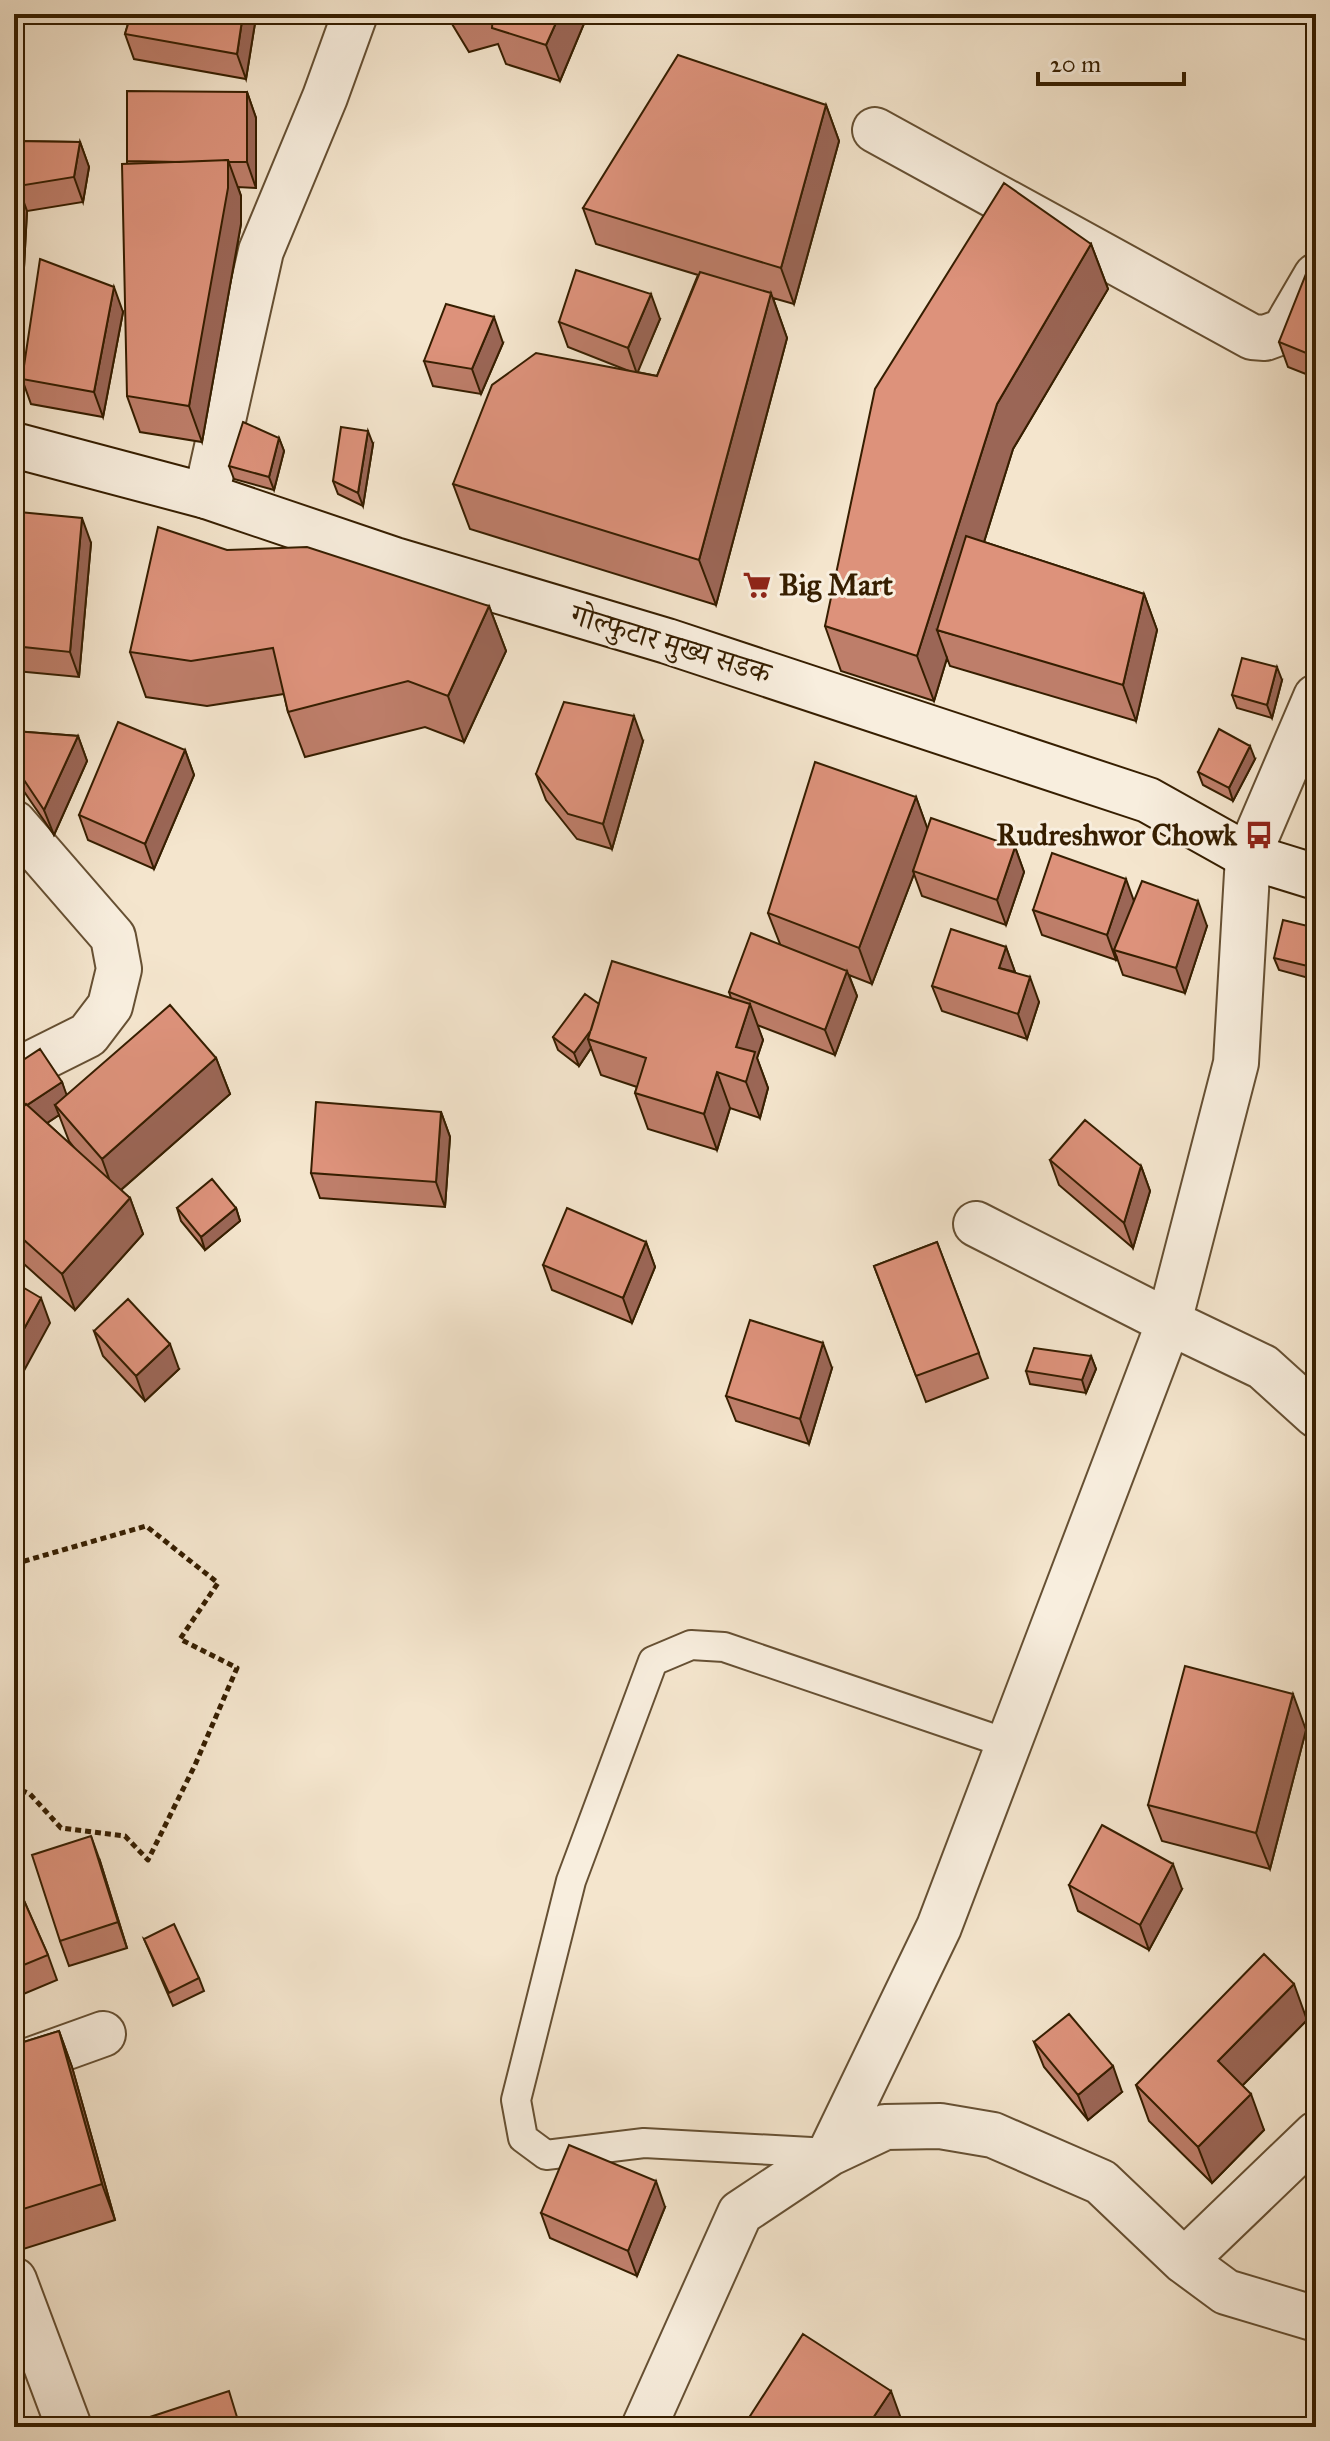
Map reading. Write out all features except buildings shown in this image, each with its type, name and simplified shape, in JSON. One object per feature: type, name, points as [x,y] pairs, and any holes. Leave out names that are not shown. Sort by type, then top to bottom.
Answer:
[{"type":"street","points":[[206,496],[261,251],[325,97],[355,14]]},
{"type":"street","points":[[875,130],[1252,337],[1273,337],[1284,331],[1316,276]]},
{"type":"street","name":"गोल्फुटार मुख्य सडक","points":[[15,449],[206,496],[395,560],[667,641],[1148,800],[1248,856],[1316,877]]},
{"type":"street","points":[[830,2153],[939,1927],[1169,1322],[1236,1063],[1248,856],[1316,697]]},
{"type":"street","points":[[14,823],[113,937],[119,969],[110,1006],[88,1035],[14,1072]]},
{"type":"street","points":[[976,1224],[1263,1367],[1316,1415]]},
{"type":"street","points":[[14,2066],[103,2034]]},
{"type":"street","points":[[644,2427],[740,2213],[830,2153],[885,2127],[940,2126],[993,2135],[1101,2182],[1184,2261],[1226,2292],[1316,2319]]},
{"type":"street","points":[[1184,2261],[1316,2134]]},
{"type":"street","points":[[14,2280],[69,2427]]},
{"type":"lane","points":[[830,2153],[644,2143],[546,2155],[523,2138],[516,2100],[571,1881],[653,1661],[691,1645],[724,1647],[1009,1744]]},
{"type":"path","points":[[14,1564],[146,1526],[218,1583],[180,1639],[237,1668],[195,1765],[148,1860],[125,1836],[61,1828],[30,1794],[14,1787]]},
{"type":"place","name":"Big Mart","points":[[757,585]]},
{"type":"place","name":"Rudreshwor Chowk","points":[[1259,835]]}]
